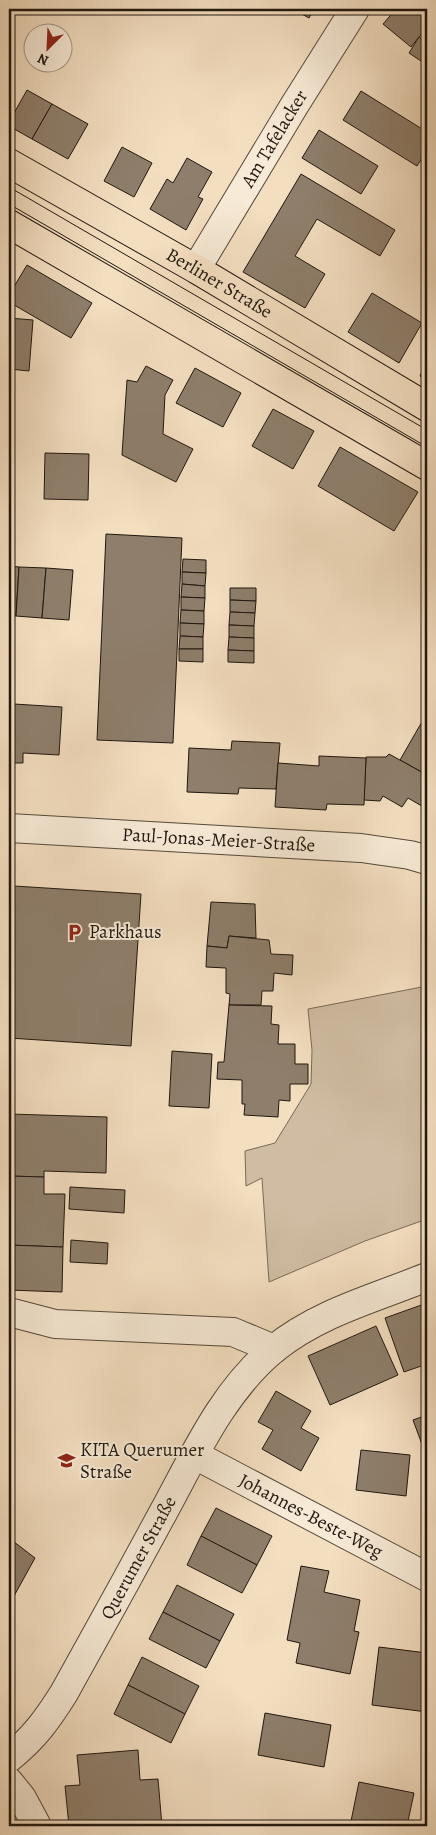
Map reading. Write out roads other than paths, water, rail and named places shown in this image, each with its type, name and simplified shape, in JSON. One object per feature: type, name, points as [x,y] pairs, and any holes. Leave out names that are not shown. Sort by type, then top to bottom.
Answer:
[{"type":"main road","name":"Berliner Straße","points":[[9,163],[196,269],[427,407]]},
{"type":"main road","points":[[9,224],[427,466]]},
{"type":"street","name":"Am Tafelacker","points":[[196,269],[355,9]]},
{"type":"street","name":"Paul-Jonas-Meier-Straße","points":[[9,828],[361,848],[410,855],[427,860]]},
{"type":"street","name":"Querumer Straße","points":[[9,1758],[26,1744],[45,1723],[64,1693],[195,1455],[238,1384],[274,1349],[300,1331],[336,1312],[427,1277]]},
{"type":"street","points":[[9,1312],[56,1324],[234,1332],[274,1349]]},
{"type":"street","name":"Johannes-Beste-Weg","points":[[195,1455],[427,1578]]},
{"type":"street","points":[[9,1782],[22,1798],[37,1826]]},
{"type":"tram line","points":[[9,187],[427,430]]},
{"type":"tram line","points":[[9,204],[427,447]]},
{"type":"place","name":"Parkhaus","points":[[75,932]]},
{"type":"place","name":"KITA Querumer Straße","points":[[66,1461]]}]
